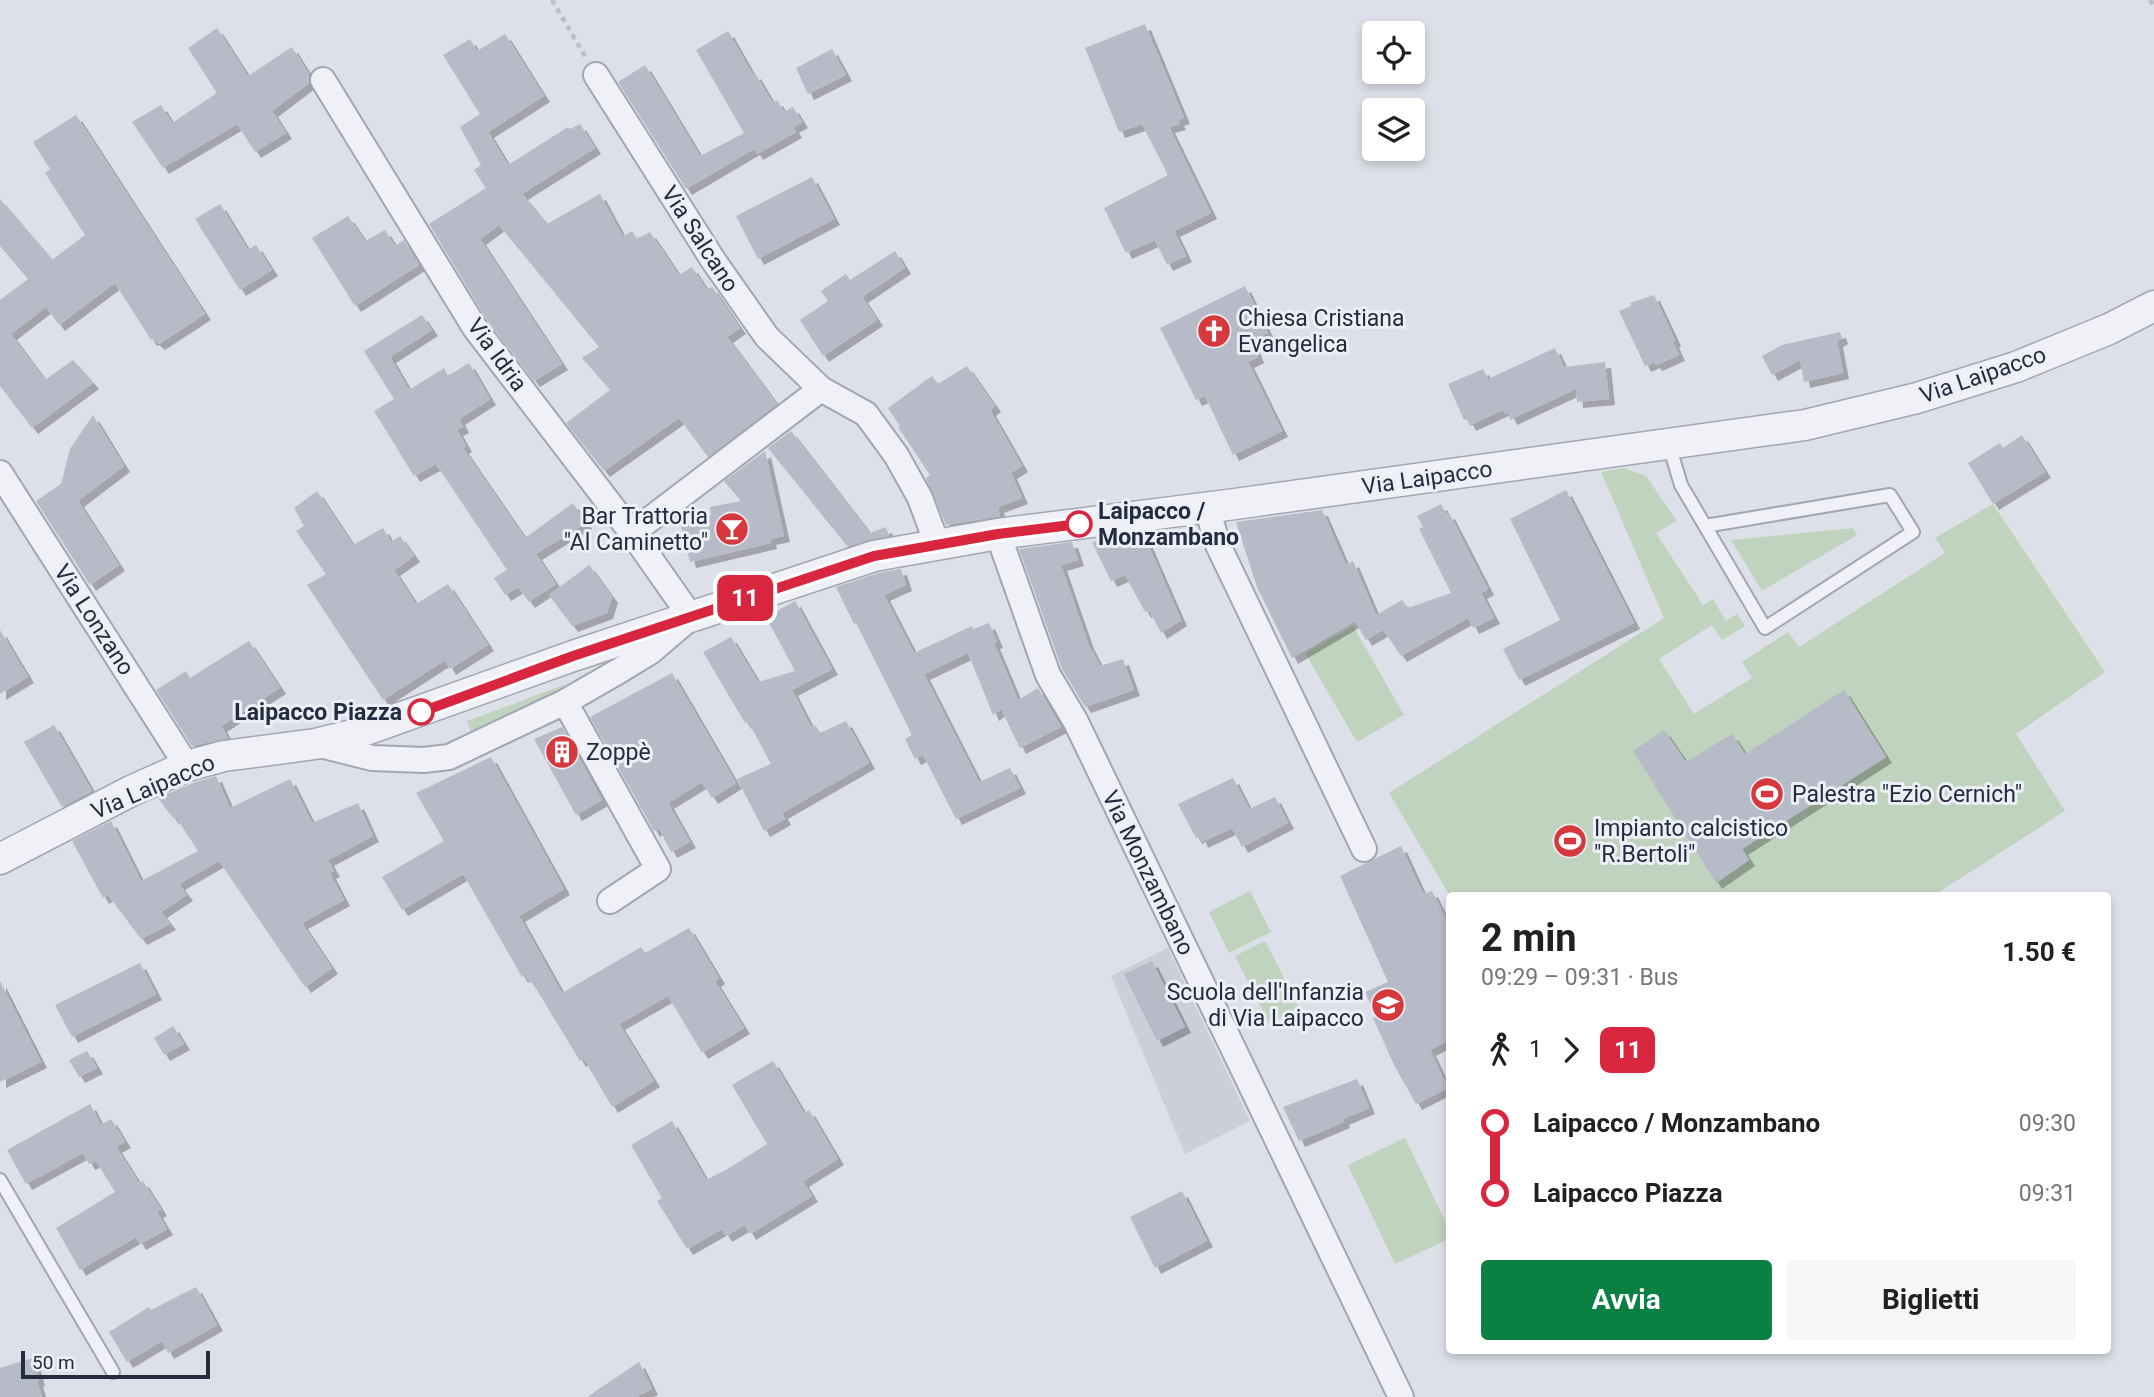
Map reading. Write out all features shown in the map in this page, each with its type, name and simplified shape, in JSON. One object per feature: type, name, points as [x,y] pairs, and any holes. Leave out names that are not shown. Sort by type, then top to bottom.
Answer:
[{"type":"street","name":"Via Salcano","points":[[596,75],[713,260],[767,337],[821,389],[866,414],[896,455],[920,498],[937,544]]},
{"type":"street","name":"Via Idria","points":[[323,80],[475,328],[632,533],[691,617]]},
{"type":"street","name":"Via Laipacco","points":[[0,859],[131,791],[187,766],[223,756],[315,744],[390,723],[573,656],[874,556],[998,534],[1207,508],[1805,425],[1917,398],[2015,367],[2109,329],[2154,306]]},
{"type":"street","points":[[632,533],[821,389]]},
{"type":"street","name":"Via Lonzano","points":[[0,474],[187,766]]},
{"type":"street","points":[[1207,508],[1218,545],[1364,849]]},
{"type":"street","name":"Via Monzambano","points":[[998,534],[1048,675],[1076,722],[1401,1397]]},
{"type":"street","name":"Via Laipacco","points":[[315,744],[372,758],[425,760],[449,757],[565,702],[650,652],[691,617]]},
{"type":"street","points":[[565,702],[658,869],[610,901]]},
{"type":"lane","points":[[1669,445],[1681,485],[1705,526],[1765,628],[1913,532],[1891,495],[1705,526]]},
{"type":"lane","points":[[0,1180],[113,1372]]},
{"type":"path","points":[[552,0],[596,75]]},
{"type":"path","points":[[2150,0],[2154,6]]},
{"type":"shaded area","points":[[1168,948],[1250,1121],[1185,1154],[1111,976]]},
{"type":"green space","points":[[1624,468],[1646,476],[1677,521],[1656,533],[1703,605],[1713,599],[1726,621],[1737,614],[1745,626],[1722,640],[1712,625],[1659,659],[1694,714],[1752,678],[1742,662],[1788,632],[1799,647],[1945,553],[1935,538],[1993,504],[2105,672],[2016,734],[2065,811],[1939,892],[1448,892],[1389,793],[1664,618],[1601,472]]},
{"type":"green space","points":[[1853,528],[1857,535],[1762,591],[1731,540]]},
{"type":"green space","points":[[1353,626],[1404,715],[1357,742],[1305,653]]},
{"type":"green space","points":[[566,684],[535,705],[472,735],[467,721]]},
{"type":"green space","points":[[1250,891],[1271,932],[1229,953],[1209,912]]},
{"type":"green space","points":[[1265,941],[1299,1008],[1269,1023],[1235,956]]},
{"type":"green space","points":[[1405,1138],[1446,1223],[1446,1240],[1395,1264],[1348,1165]]},
{"type":"building","points":[[1145,24],[1184,118],[1178,120],[1180,124],[1169,127],[1211,213],[1174,231],[1186,256],[1167,265],[1155,240],[1126,253],[1104,208],[1168,175],[1142,124],[1119,132],[1085,48]]},
{"type":"building","points":[[217,28],[248,76],[292,47],[309,74],[309,83],[272,111],[286,133],[255,152],[237,124],[163,168],[132,122],[161,105],[172,123],[217,93],[188,48]]},
{"type":"building","points":[[728,31],[772,102],[777,100],[784,112],[793,107],[802,122],[793,127],[796,132],[757,154],[754,149],[686,189],[618,82],[645,65],[700,156],[744,133],[696,50]]},
{"type":"building","points":[[505,34],[544,96],[488,132],[508,165],[568,127],[570,129],[580,124],[595,148],[522,194],[547,224],[600,194],[623,237],[632,231],[637,239],[650,232],[679,275],[692,267],[707,290],[712,287],[740,328],[727,337],[777,404],[708,457],[679,418],[604,471],[566,423],[610,390],[582,358],[599,347],[499,225],[480,239],[562,364],[534,381],[487,320],[429,224],[486,188],[474,170],[481,165],[460,127],[480,114],[443,55],[470,39],[477,51]]},
{"type":"building","points":[[832,49],[846,75],[808,94],[796,68]]},
{"type":"building","points":[[76,115],[205,314],[159,344],[151,340],[115,283],[59,325],[46,307],[11,334],[45,380],[73,360],[93,383],[32,428],[0,386],[0,300],[28,279],[0,246],[0,199],[52,260],[85,235],[45,173],[50,169],[33,142]]},
{"type":"building","points":[[812,177],[834,219],[758,259],[736,216]]},
{"type":"building","points":[[220,204],[248,250],[256,245],[272,270],[240,290],[195,219]]},
{"type":"building","points":[[348,216],[365,241],[385,230],[395,246],[404,240],[419,265],[355,306],[312,238]]},
{"type":"building","points":[[895,251],[905,268],[862,297],[877,320],[823,356],[800,320],[828,301],[821,291],[846,274],[850,280]]},
{"type":"building","points":[[1245,286],[1268,333],[1252,341],[1258,357],[1248,362],[1282,431],[1233,455],[1205,396],[1196,400],[1160,328]]},
{"type":"building","points":[[1654,295],[1679,355],[1656,365],[1654,362],[1645,366],[1619,311],[1631,306],[1630,303]]},
{"type":"building","points":[[422,315],[432,330],[390,357],[409,390],[444,368],[448,376],[469,363],[490,399],[459,419],[463,427],[457,430],[466,446],[463,448],[525,538],[573,503],[586,523],[536,554],[556,584],[529,602],[518,587],[505,595],[494,578],[507,570],[436,464],[414,476],[374,411],[394,399],[364,351]]},
{"type":"building","points":[[1840,332],[1842,338],[1837,341],[1843,373],[1804,382],[1800,360],[1772,375],[1762,356],[1782,345]]},
{"type":"building","points":[[1555,348],[1564,367],[1605,362],[1609,399],[1577,402],[1576,389],[1511,419],[1508,412],[1505,414],[1503,410],[1470,425],[1467,419],[1464,420],[1448,384],[1483,369],[1488,379]]},
{"type":"building","points":[[967,366],[995,406],[990,410],[1022,466],[1011,473],[1022,498],[998,507],[1000,516],[946,525],[926,478],[930,475],[888,408],[932,376],[938,384]]},
{"type":"building","points":[[93,415],[124,466],[78,501],[119,565],[90,585],[36,501],[61,484],[70,449]]},
{"type":"building","points":[[791,431],[870,533],[886,527],[889,536],[847,546],[768,448]]},
{"type":"building","points":[[2022,435],[2045,472],[1993,504],[1968,463],[2000,443],[2003,448]]},
{"type":"building","name":"Bar Trattoria \"Al Caminetto\"","points":[[765,451],[784,536],[770,539],[771,543],[690,562],[680,522],[711,515],[710,507],[741,501],[724,481]]},
{"type":"building","points":[[1566,490],[1634,623],[1519,680],[1503,649],[1560,620],[1510,519]]},
{"type":"building","points":[[317,491],[353,545],[383,528],[391,542],[400,536],[414,556],[394,570],[416,604],[448,584],[488,645],[450,669],[445,660],[383,700],[307,585],[326,574],[296,531],[304,526],[294,508]]},
{"type":"building","points":[[1441,504],[1446,514],[1449,513],[1488,589],[1481,593],[1494,618],[1473,628],[1468,618],[1401,656],[1382,628],[1383,630],[1366,640],[1355,621],[1292,658],[1257,587],[1236,522],[1322,510],[1346,565],[1353,561],[1376,615],[1402,600],[1408,608],[1451,593],[1419,529],[1423,527],[1417,516]]},
{"type":"building","points":[[1143,533],[1181,620],[1161,633],[1149,610],[1145,612],[1125,575],[1111,581],[1092,542]]},
{"type":"building","points":[[1072,542],[1078,560],[1061,565],[1088,643],[1100,666],[1123,659],[1134,690],[1085,707],[1062,669],[1019,549]]},
{"type":"building","points":[[589,565],[612,597],[607,613],[572,626],[549,595]]},
{"type":"building","points":[[901,569],[906,585],[884,595],[914,653],[972,626],[973,629],[989,623],[997,642],[994,643],[1018,700],[1038,688],[1061,727],[1020,748],[1001,709],[993,715],[968,653],[924,674],[979,782],[1010,768],[1020,788],[956,819],[923,755],[915,759],[905,739],[912,735],[836,587],[878,573]]},
{"type":"building","points":[[795,601],[832,669],[792,690],[811,727],[816,726],[820,733],[846,721],[869,763],[782,813],[785,819],[764,831],[737,779],[771,764],[748,721],[745,723],[703,652],[731,637],[758,682],[795,671],[766,617]]},
{"type":"building","points":[[0,630],[28,677],[0,694]]},
{"type":"building","points":[[249,641],[280,688],[221,726],[228,738],[192,746],[156,690],[186,671],[190,678]]},
{"type":"building","points":[[672,673],[736,783],[712,798],[702,782],[668,803],[690,842],[671,852],[659,828],[654,831],[590,717]]},
{"type":"building","name":"Palestra \"Ezio Cernich\"","points":[[1844,690],[1886,757],[1742,849],[1749,860],[1716,883],[1633,751],[1664,730],[1686,762],[1732,734],[1745,754]]},
{"type":"building","points":[[54,725],[92,791],[62,807],[24,742]]},
{"type":"building","points":[[562,727],[602,800],[576,815],[534,739]]},
{"type":"building","points":[[491,757],[564,889],[519,916],[562,993],[641,947],[645,953],[689,928],[719,978],[715,981],[744,1028],[702,1053],[668,996],[619,1024],[654,1081],[612,1107],[584,1059],[580,1061],[532,982],[530,983],[525,975],[522,977],[463,874],[402,910],[382,877],[444,841],[416,793]]},
{"type":"building","points":[[216,776],[230,808],[290,779],[312,823],[358,803],[373,836],[328,860],[334,871],[330,873],[344,900],[302,923],[332,968],[305,987],[219,861],[179,884],[187,895],[161,912],[170,924],[141,939],[108,895],[103,898],[72,841],[111,821],[141,881],[198,851],[176,817],[173,818],[158,798]]},
{"type":"building","points":[[1233,778],[1249,809],[1275,797],[1288,823],[1242,847],[1232,828],[1202,842],[1200,836],[1196,838],[1178,804]]},
{"type":"building","points":[[1401,846],[1423,894],[1432,891],[1446,920],[1446,1042],[1430,1050],[1446,1089],[1416,1104],[1395,1067],[1373,1018],[1376,1017],[1365,992],[1388,982],[1340,876]]},
{"type":"building","points":[[1152,961],[1185,1027],[1157,1041],[1124,974]]},
{"type":"building","points":[[140,963],[156,994],[72,1037],[55,1005]]},
{"type":"building","points":[[0,981],[41,1062],[0,1082]]},
{"type":"building","points":[[173,1026],[184,1044],[164,1055],[154,1038]]},
{"type":"building","points":[[87,1051],[97,1068],[79,1077],[69,1060]]},
{"type":"building","points":[[773,1061],[804,1113],[809,1110],[838,1159],[803,1181],[812,1196],[750,1234],[745,1225],[726,1236],[722,1229],[687,1249],[657,1201],[662,1198],[631,1145],[672,1121],[706,1180],[726,1170],[767,1144],[732,1085]]},
{"type":"building","points":[[1357,1079],[1369,1108],[1299,1141],[1283,1107]]},
{"type":"building","points":[[90,1104],[101,1125],[111,1119],[125,1142],[116,1147],[139,1183],[143,1181],[161,1210],[157,1212],[167,1229],[140,1244],[136,1237],[80,1270],[56,1228],[115,1192],[96,1161],[89,1164],[83,1153],[26,1184],[7,1150]]},
{"type":"building","points":[[1182,1191],[1207,1241],[1155,1268],[1130,1217]]},
{"type":"building","points":[[196,1287],[217,1325],[168,1353],[162,1341],[127,1362],[109,1332],[149,1307],[151,1310]]},
{"type":"building","points":[[33,1358],[42,1397],[0,1397],[0,1368]]},
{"type":"building","points":[[639,1362],[652,1389],[636,1397],[587,1397]]},
{"type":"bus line","name":"11","points":[[421,712],[573,656],[874,556],[998,534],[1079,524]]},
{"type":"place","name":"Chiesa Cristiana Evangelica","points":[[1214,331]]},
{"type":"place","name":"Laipacco / Monzambano","points":[[1079,524]]},
{"type":"place","name":"Bar Trattoria \"Al Caminetto\"","points":[[732,529]]},
{"type":"place","name":"Laipacco Piazza","points":[[421,712]]},
{"type":"place","name":"Zoppè","points":[[562,752]]},
{"type":"place","name":"Palestra \"Ezio Cernich\"","points":[[1767,794]]},
{"type":"place","name":"Impianto calcistico \"R.Bertoli\"","points":[[1570,841]]},
{"type":"place","name":"Scuola dell'Infanzia di Via Laipacco","points":[[1388,1005]]}]
